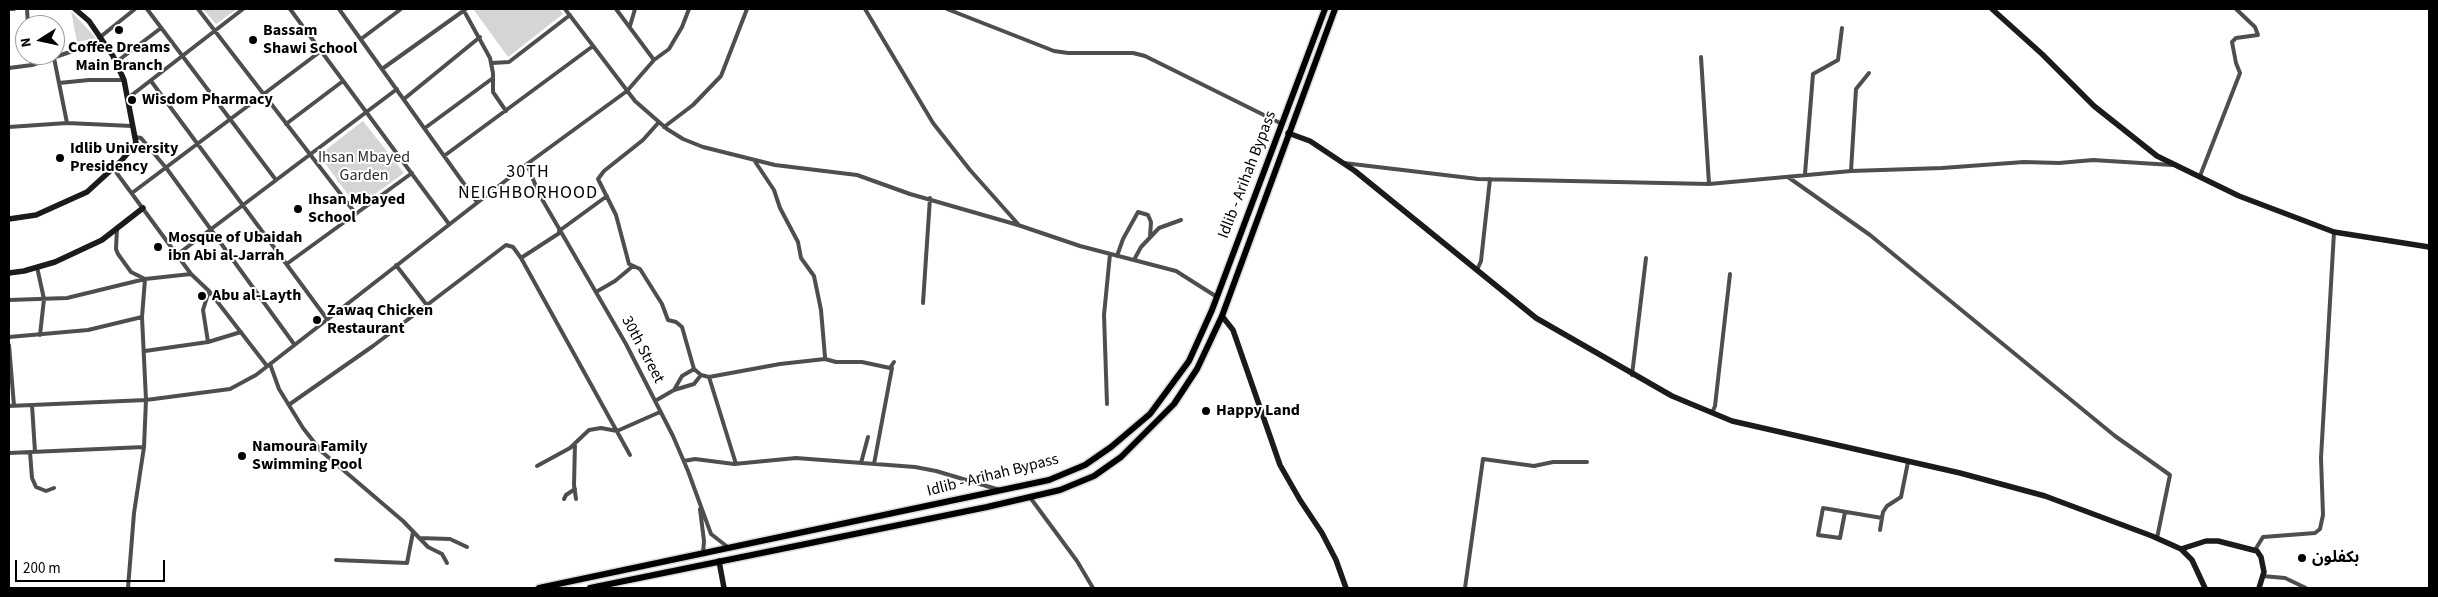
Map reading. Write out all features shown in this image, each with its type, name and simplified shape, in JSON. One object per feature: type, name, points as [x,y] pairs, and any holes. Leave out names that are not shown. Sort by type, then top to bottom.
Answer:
[{"type":"main road","name":"Idlib - Arihah Bypass","points":[[539,588],[1049,480],[1085,465],[1110,447],[1150,414],[1189,360],[1216,297],[1325,9]]},
{"type":"main road","name":"Idlib - Arihah Bypass","points":[[590,588],[977,509],[1060,490],[1094,476],[1121,457],[1174,404],[1197,369],[1222,316],[1335,9]]},
{"type":"main road","points":[[1247,214],[1257,218]]},
{"type":"main road","points":[[765,541],[766,551]]},
{"type":"street","points":[[9,9],[14,9]]},
{"type":"street","points":[[9,219],[36,215],[87,192],[113,168],[136,142],[124,80],[90,21],[75,9]]},
{"type":"street","points":[[65,54],[101,40],[134,9]]},
{"type":"street","points":[[146,9],[276,180]]},
{"type":"street","points":[[198,9],[309,156],[356,214]]},
{"type":"street","points":[[128,98],[243,9]]},
{"type":"street","points":[[290,9],[449,224]]},
{"type":"street","points":[[339,9],[477,202]]},
{"type":"street","points":[[361,40],[401,9]]},
{"type":"street","points":[[382,69],[464,9],[492,63],[493,92],[506,111]]},
{"type":"street","points":[[566,9],[627,91],[664,127],[703,147],[794,169],[857,175],[910,194],[930,198],[1110,254],[1135,258],[1176,271],[1216,297]]},
{"type":"street","points":[[616,9],[654,60]]},
{"type":"street","points":[[630,26],[635,9]]},
{"type":"street","points":[[9,345],[11,406],[146,400],[230,389],[268,365],[477,202],[627,91],[654,60],[668,49],[682,26],[689,9]]},
{"type":"street","points":[[664,127],[693,105],[721,76],[748,9]]},
{"type":"street","points":[[865,9],[933,124],[1018,225]]},
{"type":"street","points":[[947,9],[1054,51],[1133,53],[1145,56],[1282,124]]},
{"type":"street","points":[[1992,9],[2042,54],[2094,106],[2157,156],[2239,196],[2334,232],[2429,247]]},
{"type":"street","points":[[2200,176],[2240,73],[2232,42],[2236,38],[2258,36],[2255,27],[2236,9]]},
{"type":"street","points":[[492,63],[509,62],[570,16]]},
{"type":"street","points":[[115,63],[161,28]]},
{"type":"street","points":[[1805,174],[1813,74],[1838,60],[1842,28]]},
{"type":"street","points":[[404,99],[480,37]]},
{"type":"street","points":[[444,156],[593,46]]},
{"type":"street","points":[[132,192],[167,169],[321,51]]},
{"type":"street","points":[[1701,57],[1709,184]]},
{"type":"street","points":[[9,68],[32,65]]},
{"type":"street","points":[[55,65],[67,123]]},
{"type":"street","points":[[1851,171],[1856,89],[1870,73]]},
{"type":"street","points":[[425,128],[493,78]]},
{"type":"street","points":[[59,83],[89,80],[124,80]]},
{"type":"street","points":[[151,81],[327,318]]},
{"type":"street","points":[[286,124],[343,81]]},
{"type":"street","points":[[178,254],[397,89]]},
{"type":"street","points":[[659,122],[643,140],[604,171],[598,179],[620,228],[629,264],[640,269],[662,304],[668,320],[676,322],[682,327],[694,369],[701,375],[709,377],[773,365],[825,359],[836,362],[862,362],[892,368]]},
{"type":"street","points":[[9,127],[67,123],[132,126]]},
{"type":"street","points":[[1288,133],[1310,141],[1389,197],[1536,318],[1632,375],[1672,396],[1732,421],[2045,496],[2157,538],[2181,550],[2192,560],[2205,588]]},
{"type":"street","points":[[135,138],[141,138],[167,169],[294,344]]},
{"type":"street","points":[[754,160],[774,190],[780,208],[798,242],[801,258],[814,276],[821,310],[825,359]]},
{"type":"street","points":[[1342,163],[1490,179],[1709,184],[1805,174],[1942,168],[2024,162],[2059,163],[2093,160],[2175,165]]},
{"type":"street","name":"30th Street","points":[[527,164],[539,194],[596,292],[655,401],[684,461],[711,534],[716,541],[729,548]]},
{"type":"street","points":[[113,168],[191,274],[209,290],[268,365],[279,389],[312,440],[333,463],[428,547],[442,554],[448,563]]},
{"type":"street","points":[[288,263],[412,173]]},
{"type":"street","points":[[1788,177],[1870,235],[2115,436],[2170,475],[2157,538]]},
{"type":"street","points":[[1477,270],[1481,261],[1490,179]]},
{"type":"street","points":[[521,258],[560,232],[607,196]]},
{"type":"street","points":[[923,303],[930,198]]},
{"type":"street","points":[[9,273],[55,262],[102,240],[143,208]]},
{"type":"street","points":[[1118,256],[1123,239],[1138,212],[1148,215],[1152,226],[1150,237]]},
{"type":"street","points":[[1135,258],[1136,254],[1150,237],[1160,228],[1181,220]]},
{"type":"street","points":[[117,228],[116,248],[118,254],[131,272],[145,279]]},
{"type":"street","points":[[2255,550],[2263,537],[2315,533],[2320,529],[2334,232]]},
{"type":"street","points":[[290,404],[373,346],[426,304],[506,246],[513,247],[521,258],[630,455]]},
{"type":"street","points":[[1107,404],[1104,315],[1110,254]]},
{"type":"street","points":[[1632,375],[1646,258]]},
{"type":"street","points":[[396,265],[426,304]]},
{"type":"street","points":[[596,292],[615,281],[633,266]]},
{"type":"street","points":[[37,267],[44,299],[40,335]]},
{"type":"street","points":[[9,300],[67,298],[145,279],[191,274]]},
{"type":"street","points":[[1712,414],[1715,406],[1730,274]]},
{"type":"street","points":[[128,588],[134,513],[144,447],[146,400],[142,317],[145,279]]},
{"type":"street","points":[[208,342],[204,310],[209,290]]},
{"type":"street","points":[[1222,316],[1233,330],[1280,465],[1322,533],[1336,560],[1346,588]]},
{"type":"street","points":[[9,337],[88,330],[142,317]]},
{"type":"street","points":[[145,351],[208,342],[242,332]]},
{"type":"street","points":[[874,464],[894,362]]},
{"type":"street","points":[[674,390],[682,376],[694,369]]},
{"type":"street","points":[[655,401],[674,390],[694,384],[701,375]]},
{"type":"street","points":[[709,377],[736,464]]},
{"type":"street","points":[[32,405],[35,452]]},
{"type":"street","points":[[537,466],[575,443],[589,430],[601,428],[617,431],[660,412]]},
{"type":"street","points":[[860,464],[868,437]]},
{"type":"street","points":[[575,443],[576,499]]},
{"type":"street","points":[[9,453],[144,447]]},
{"type":"street","points":[[30,452],[32,478],[36,487],[46,491],[54,488]]},
{"type":"street","points":[[684,461],[695,459],[736,464],[796,458],[874,464],[936,471],[1001,490]]},
{"type":"street","points":[[1465,588],[1483,459],[1534,466],[1553,462],[1587,462]]},
{"type":"street","points":[[1880,530],[1887,506],[1901,497],[1908,462]]},
{"type":"street","points":[[564,499],[566,494],[575,489]]},
{"type":"street","points":[[1029,496],[1091,587]]},
{"type":"street","points":[[699,502],[703,528],[703,554]]},
{"type":"street","points":[[1845,512],[1840,538],[1818,535],[1822,508],[1882,518]]},
{"type":"street","points":[[336,560],[407,563],[413,532]]},
{"type":"street","points":[[419,538],[450,539],[468,547]]},
{"type":"street","points":[[2181,550],[2206,542],[2218,541],[2255,550],[2261,557],[2264,572],[2260,588]]},
{"type":"street","points":[[719,561],[724,588]]},
{"type":"street","points":[[2262,576],[2285,578],[2306,588]]},
{"type":"green space","points":[[203,9],[237,9],[216,24]]},
{"type":"green space","points":[[559,9],[563,14],[508,57],[474,10]]},
{"type":"green space","points":[[71,11],[96,38],[77,42]]},
{"type":"green space","name":"Ihsan Mbayed Garden","points":[[363,121],[404,173],[357,207],[319,155]]},
{"type":"place","name":"Coffee Dreams Main Branch","points":[[119,30]]},
{"type":"place","name":"Bassam Shawi School","points":[[253,40]]},
{"type":"place","name":"Wisdom Pharmacy","points":[[132,100]]},
{"type":"place","name":"Idlib University Presidency","points":[[60,158]]},
{"type":"place","name":"Ihsan Mbayed School","points":[[298,209]]},
{"type":"place","name":"Mosque of Ubaidah ibn Abi al-Jarrah","points":[[158,247]]},
{"type":"place","name":"Abu al-Layth","points":[[202,296]]},
{"type":"place","name":"Zawaq Chicken Restaurant","points":[[317,320]]},
{"type":"place","name":"Happy Land","points":[[1206,411]]},
{"type":"place","name":"Namoura Family Swimming Pool","points":[[242,456]]},
{"type":"place","name":"بكفلون","points":[[2302,558]]},
{"type":"district","name":"30TH NEIGHBORHOOD","points":[[528,183]]}]
